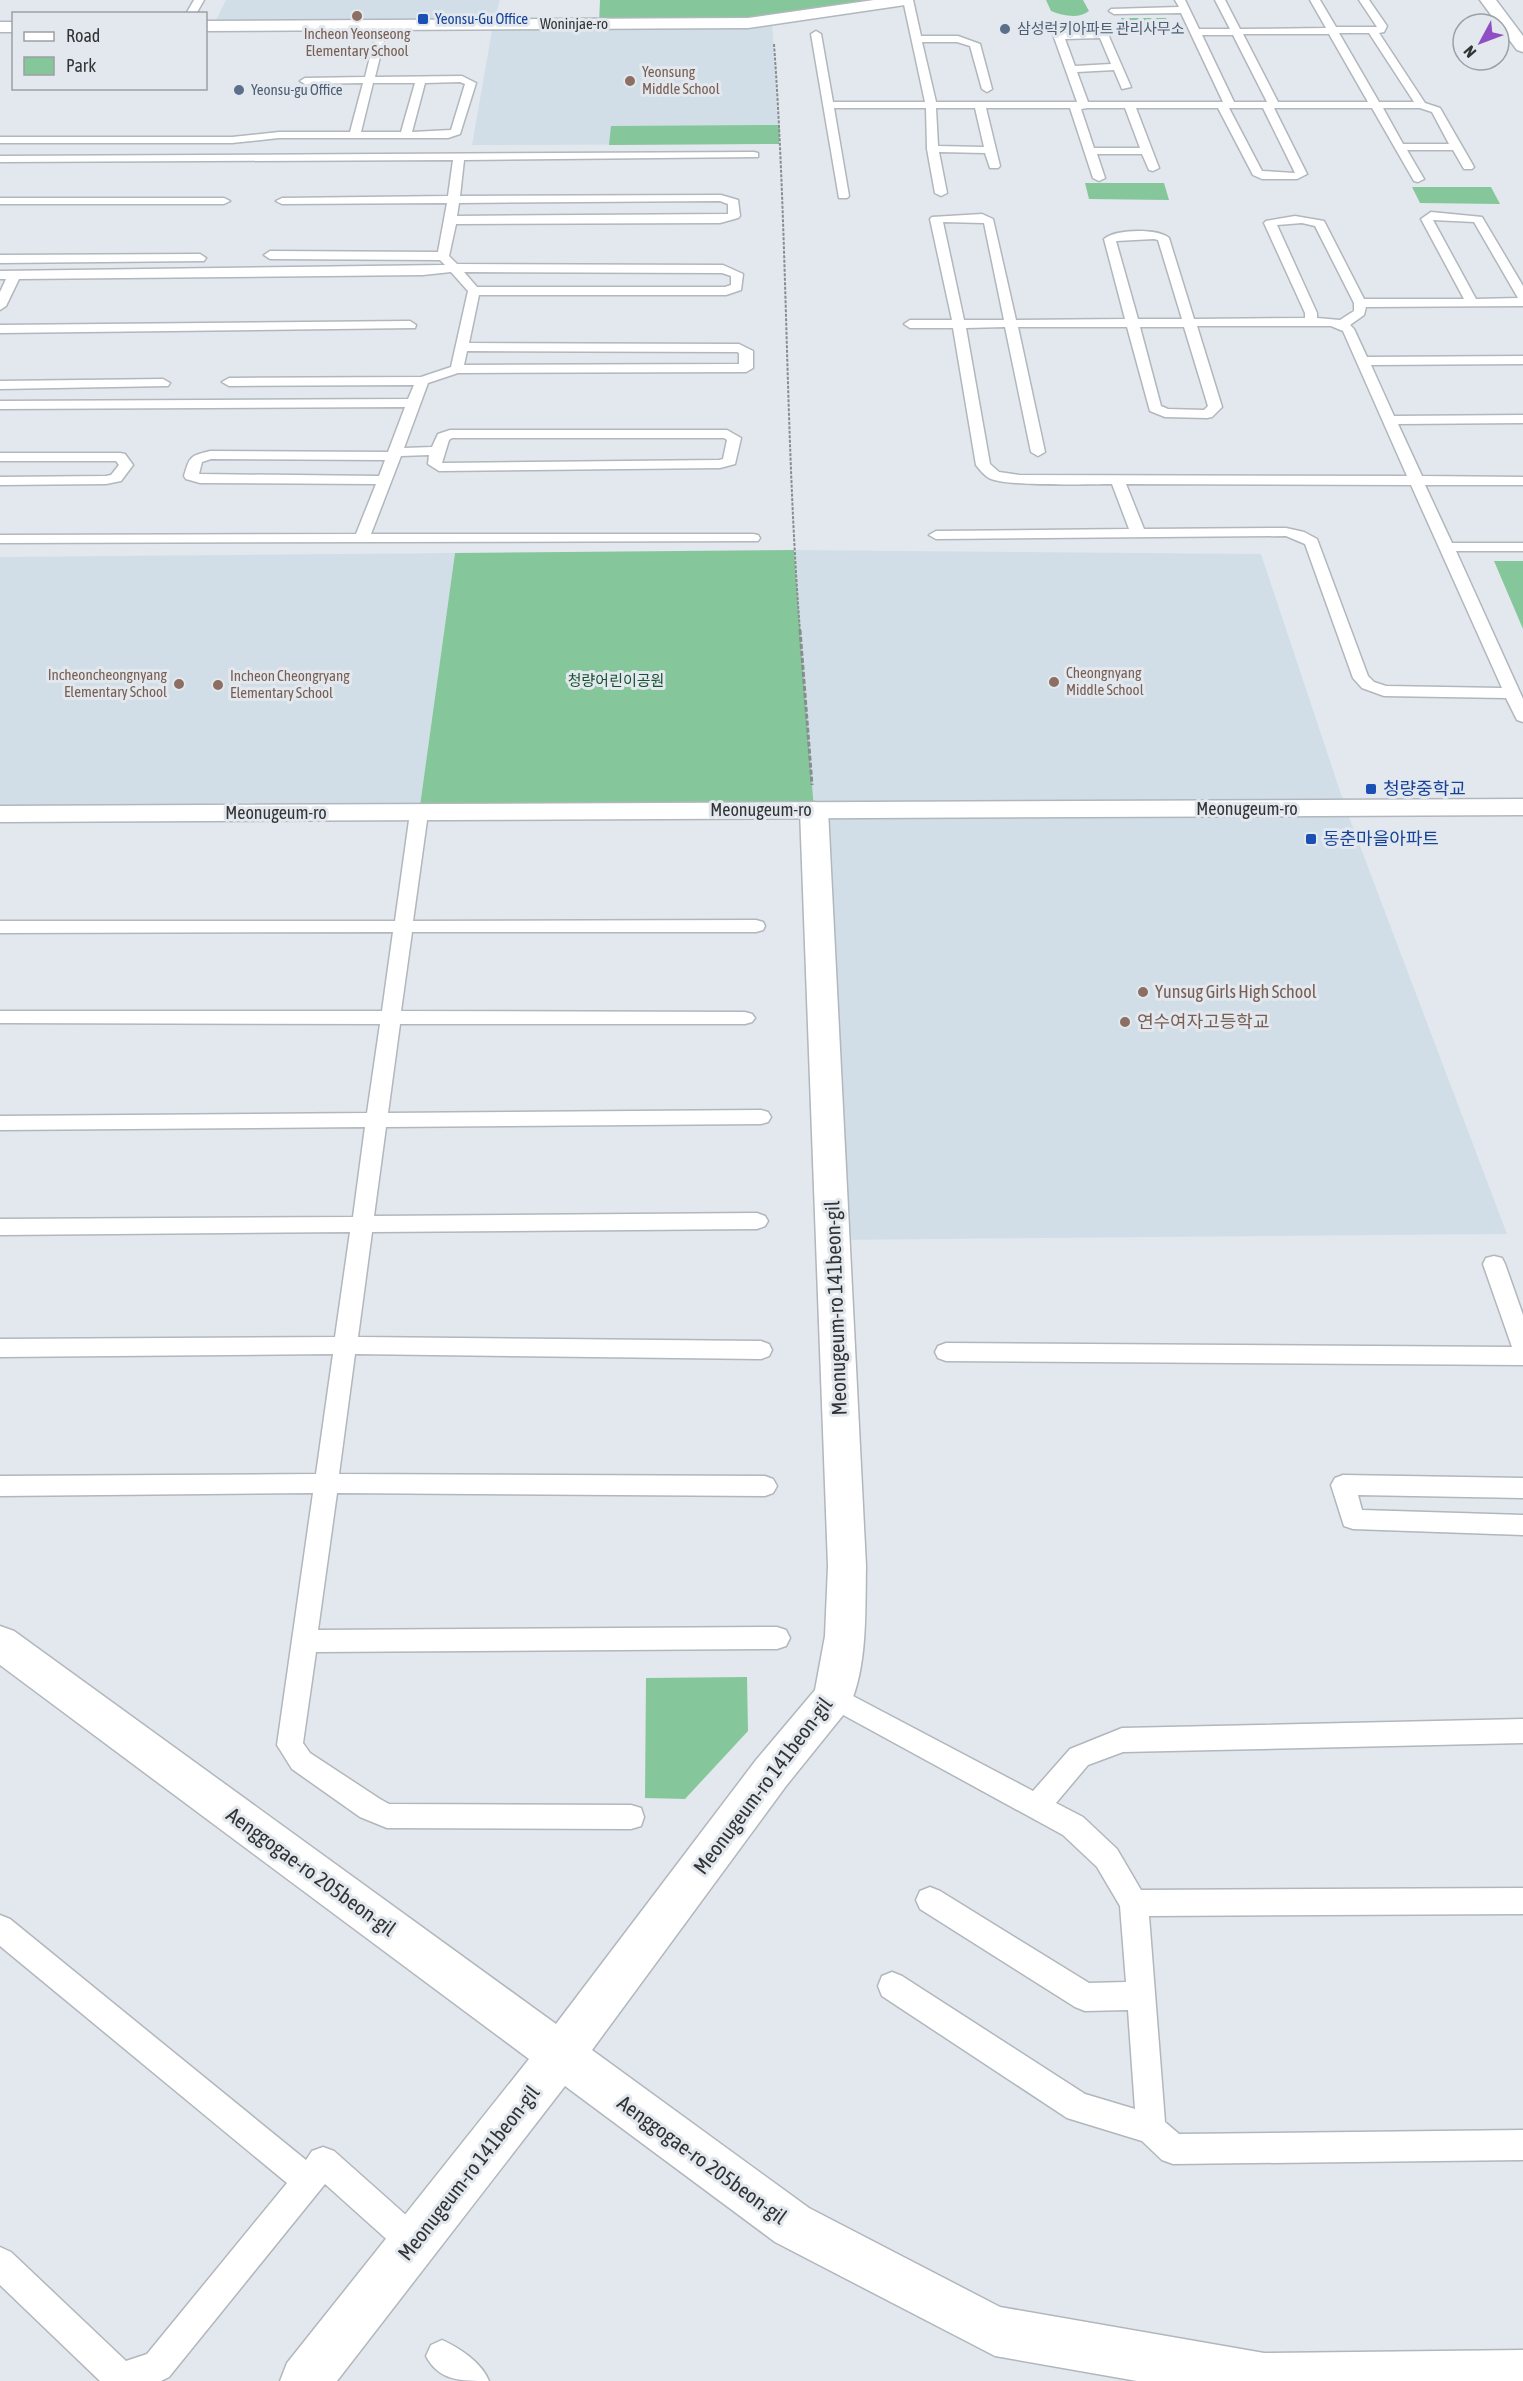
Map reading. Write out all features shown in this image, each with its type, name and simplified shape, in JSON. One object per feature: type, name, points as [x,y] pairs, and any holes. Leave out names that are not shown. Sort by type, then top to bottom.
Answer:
[{"type":"street","name":"Woninjae-ro","points":[[207,26],[737,23],[772,21],[907,0]]},
{"type":"street","points":[[1488,0],[1523,47]]},
{"type":"street","name":"Meonugeum-ro","points":[[0,814],[1523,807]]},
{"type":"street","name":"Meonugeum-ro 141beon-gil","points":[[305,2381],[561,2056],[771,1773],[834,1697],[845,1636],[847,1566],[814,810]]},
{"type":"street","name":"Aenggogae-ro 205beon-gil","points":[[0,1643],[792,2225],[995,2331],[1264,2378],[1412,2379],[1523,2375]]},
{"type":"lane","points":[[907,0],[918,39],[931,105],[933,149],[941,193]]},
{"type":"lane","points":[[1114,11],[1182,5],[1257,173],[1263,176],[1298,176],[1301,174],[1220,0]]},
{"type":"lane","points":[[1315,0],[1418,179]]},
{"type":"lane","points":[[1195,32],[1373,32],[1380,30],[1382,26],[1364,0]]},
{"type":"lane","points":[[355,135],[383,25]]},
{"type":"lane","points":[[1099,178],[1089,151],[1071,69],[1057,31],[1102,31],[1126,87]]},
{"type":"lane","points":[[1373,32],[1421,105]]},
{"type":"lane","points":[[816,34],[843,196]]},
{"type":"lane","points":[[918,39],[958,35],[975,44],[987,89]]},
{"type":"lane","points":[[1071,69],[1117,67]]},
{"type":"lane","points":[[406,135],[421,79]]},
{"type":"lane","points":[[0,140],[232,140],[279,135],[448,135],[456,132],[471,83],[462,79],[305,81]]},
{"type":"lane","points":[[828,105],[1421,105],[1436,110],[1468,167]]},
{"type":"lane","points":[[980,106],[994,166]]},
{"type":"lane","points":[[1130,106],[1153,168]]},
{"type":"lane","points":[[1400,147],[1457,147]]},
{"type":"lane","points":[[933,149],[990,150]]},
{"type":"lane","points":[[1089,151],[1147,151]]},
{"type":"lane","points":[[0,159],[754,155]]},
{"type":"lane","points":[[443,256],[459,157]]},
{"type":"lane","points":[[282,201],[452,210],[720,219],[734,216],[735,202],[721,198],[452,210]]},
{"type":"lane","points":[[0,201],[224,201]]},
{"type":"lane","points":[[452,210],[492,210]]},
{"type":"lane","points":[[1473,304],[1427,219],[1431,216],[1478,219],[1523,297]]},
{"type":"lane","points":[[1038,452],[989,220],[982,218],[936,219],[959,324],[983,465],[994,476],[1019,479],[1523,481]]},
{"type":"lane","points":[[1311,323],[1311,313],[1270,223],[1278,220],[1313,221],[1320,224],[1360,303],[1359,312],[1340,326]]},
{"type":"lane","points":[[1156,235],[1163,238],[1215,407],[1207,414],[1165,413],[1155,408],[1132,323],[1110,239],[1118,236],[1156,235]]},
{"type":"lane","points":[[0,275],[423,271],[454,268],[723,269],[737,274],[737,287],[726,291],[474,291],[454,268],[443,256],[270,255]]},
{"type":"lane","points":[[0,258],[200,258]]},
{"type":"lane","points":[[420,264],[454,268]]},
{"type":"lane","points":[[0,306],[14,275]]},
{"type":"lane","points":[[457,369],[474,291]]},
{"type":"lane","points":[[1360,303],[1523,302]]},
{"type":"lane","points":[[910,324],[1333,322],[1348,329],[1523,717]]},
{"type":"lane","points":[[0,329],[410,326]]},
{"type":"lane","points":[[228,382],[422,381],[457,369],[746,368],[746,351],[739,348],[461,347]]},
{"type":"lane","points":[[1362,361],[1523,360]]},
{"type":"lane","points":[[363,539],[422,381]]},
{"type":"lane","points":[[0,385],[163,383]]},
{"type":"lane","points":[[0,405],[414,403]]},
{"type":"lane","points":[[1389,420],[1523,419]]},
{"type":"lane","points":[[450,434],[727,434],[734,438],[730,461],[720,464],[439,466],[435,464],[437,451],[443,437],[450,434]]},
{"type":"lane","points":[[385,480],[200,479],[191,476],[196,459],[210,455],[394,454],[437,451]]},
{"type":"lane","points":[[0,457],[120,458],[126,465],[116,478],[106,480],[0,481]]},
{"type":"lane","points":[[1117,479],[1138,533]]},
{"type":"lane","points":[[936,535],[1286,532],[1299,535],[1311,542],[1361,678],[1368,685],[1384,691],[1509,686],[1523,678]]},
{"type":"lane","points":[[0,539],[753,538]]},
{"type":"lane","points":[[1446,547],[1523,547]]},
{"type":"lane","points":[[419,813],[290,1745],[301,1761],[370,1808],[387,1816],[631,1817]]},
{"type":"lane","points":[[0,927],[756,926]]},
{"type":"lane","points":[[0,1017],[745,1018]]},
{"type":"lane","points":[[0,1123],[761,1117]]},
{"type":"lane","points":[[0,1227],[757,1221]]},
{"type":"lane","points":[[1494,1264],[1523,1346]]},
{"type":"lane","points":[[0,1348],[345,1345],[761,1350]]},
{"type":"lane","points":[[946,1352],[1523,1356]]},
{"type":"lane","points":[[0,1486],[326,1483],[765,1486]]},
{"type":"lane","points":[[1523,1488],[1343,1485],[1353,1519],[1523,1525]]},
{"type":"lane","points":[[304,1641],[777,1638]]},
{"type":"lane","points":[[834,1697],[1073,1826],[1107,1858],[1134,1903],[1151,2129]]},
{"type":"lane","points":[[1036,1806],[1079,1756],[1122,1740],[1523,1731]]},
{"type":"lane","points":[[930,1900],[1085,1997],[1141,1996]]},
{"type":"lane","points":[[1134,1903],[1523,1901]]},
{"type":"lane","points":[[0,1928],[308,2181]]},
{"type":"lane","points":[[892,1986],[1078,2107],[1151,2129],[1173,2149],[1523,2145]]},
{"type":"lane","points":[[0,2263],[121,2379],[158,2366],[323,2162],[414,2242]]},
{"type":"lane","points":[[442,2356],[473,2381]]},
{"type":"path","points":[[772,21],[780,125],[794,550],[814,810]]},
{"type":"shaded area","name":"Yeonsung Middle School","points":[[226,0],[500,0],[493,24],[772,20],[779,144],[472,145],[493,25],[213,26]]},
{"type":"shaded area","name":"연수여자고등학교","points":[[794,550],[1261,554],[1346,809],[1507,1234],[833,1240],[814,810]]},
{"type":"shaded area","name":"Incheon Cheongryang Elementary School","points":[[455,553],[419,813],[0,814],[0,557]]},
{"type":"green space","points":[[600,0],[861,0],[871,7],[772,20],[599,24]]},
{"type":"green space","points":[[1046,0],[1083,0],[1089,11],[1076,16],[1061,14],[1051,11]]},
{"type":"green space","points":[[1121,18],[1166,18],[1172,32],[1127,32]]},
{"type":"green space","points":[[780,125],[779,144],[609,145],[611,126]]},
{"type":"green space","points":[[1085,183],[1164,183],[1169,200],[1089,199]]},
{"type":"green space","points":[[1412,187],[1491,187],[1500,204],[1420,203]]},
{"type":"green space","name":"청량어린이공원","points":[[794,550],[814,810],[419,813],[455,553]]},
{"type":"green space","points":[[1494,561],[1523,561],[1523,629]]},
{"type":"green space","points":[[747,1677],[748,1731],[685,1799],[645,1798],[646,1678]]},
{"type":"place","name":"Incheon Yeonseong Elementary School","points":[[357,16]]},
{"type":"place","name":"Yeonsu-Gu Office","points":[[423,19]]},
{"type":"place","name":"삼성럭키아파트 관리사무소","points":[[1005,29]]},
{"type":"place","name":"Yeonsung Middle School","points":[[630,81]]},
{"type":"place","name":"Yeonsu-gu Office","points":[[239,90]]},
{"type":"place","name":"Cheongnyang Middle School","points":[[1054,682]]},
{"type":"place","name":"Incheoncheongnyang Elementary School","points":[[179,684]]},
{"type":"place","name":"Incheon Cheongryang Elementary School","points":[[218,685]]},
{"type":"place","name":"청량중학교","points":[[1371,789]]},
{"type":"place","name":"동춘마을아파트","points":[[1311,839]]},
{"type":"place","name":"Yunsug Girls High School","points":[[1143,992]]},
{"type":"place","name":"연수여자고등학교","points":[[1125,1022]]}]
